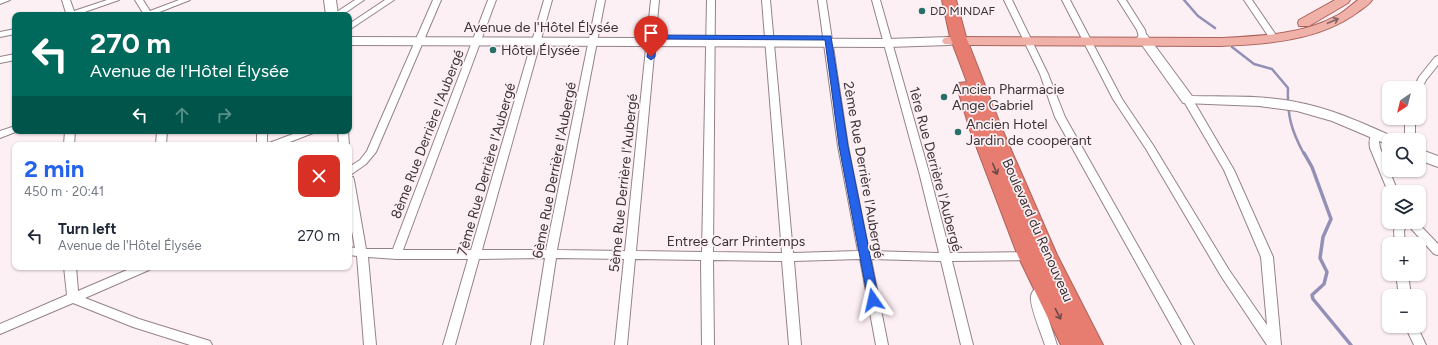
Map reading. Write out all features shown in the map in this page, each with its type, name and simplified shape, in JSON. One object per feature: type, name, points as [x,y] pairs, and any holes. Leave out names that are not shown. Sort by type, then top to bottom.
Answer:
[{"type":"highway","name":"Boulevard du Renouveau","points":[[937,0],[954,39],[983,120],[1038,256],[1091,345]]},
{"type":"highway","name":"Boulevard du Renouveau","points":[[949,0],[954,39]]},
{"type":"highway","name":"Boulevard du Renouveau","points":[[1038,256],[1044,287],[1073,345]]},
{"type":"main road","points":[[954,39],[1144,39],[1213,43],[1246,42],[1295,26],[1316,17],[1344,0]]},
{"type":"main road","points":[[1271,35],[1302,32],[1336,21],[1357,8],[1366,0]]},
{"type":"street","points":[[0,2],[6,0]]},
{"type":"street","points":[[66,0],[69,12]]},
{"type":"street","points":[[79,12],[115,0]]},
{"type":"street","points":[[139,0],[146,12]]},
{"type":"street","points":[[153,12],[186,0]]},
{"type":"street","points":[[330,0],[332,12]]},
{"type":"street","points":[[341,12],[360,0]]},
{"type":"street","points":[[352,26],[390,0]]},
{"type":"street","points":[[352,170],[363,162],[371,152],[437,0]]},
{"type":"street","name":"8ème Rue Derrière l'Aubergé","points":[[396,254],[492,0]]},
{"type":"street","name":"7ème Rue Derrière l'Aubergé","points":[[449,345],[548,0]]},
{"type":"street","name":"6ème Rue Derrière l'Aubergé","points":[[537,345],[551,254],[601,0]]},
{"type":"street","name":"5ème Rue Derrière l'Aubergé","points":[[621,345],[629,255],[653,39],[655,0]]},
{"type":"street","points":[[708,345],[707,256],[710,0]]},
{"type":"street","points":[[766,0],[795,345]]},
{"type":"street","name":"2ème Rue Derrière l'Aubergé","points":[[822,0],[829,40],[843,146],[882,345]]},
{"type":"street","name":"1ère Rue Derrière l'Aubergé","points":[[876,0],[925,176],[967,345]]},
{"type":"street","points":[[1008,0],[1044,74],[1060,117],[1188,345]]},
{"type":"street","points":[[1066,0],[1077,19],[1085,40],[1118,99],[1150,147],[1226,273],[1275,345]]},
{"type":"street","points":[[1122,0],[1141,30],[1144,39],[1188,100],[1229,170],[1256,227],[1267,257],[1275,345]]},
{"type":"street","points":[[1248,0],[1271,35]]},
{"type":"street","points":[[0,35],[12,32]]},
{"type":"street","name":"Avenue de l'Hôtel Élysée","points":[[352,36],[477,39],[954,39]]},
{"type":"street","name":"Avenue de l'Hôtel Élysée","points":[[352,41],[420,38]]},
{"type":"street","points":[[0,60],[12,57]]},
{"type":"street","points":[[1421,81],[1438,59]]},
{"type":"street","points":[[1188,100],[1288,105],[1330,115],[1382,137]]},
{"type":"street","points":[[0,135],[12,130]]},
{"type":"street","points":[[280,142],[302,134]]},
{"type":"street","points":[[1382,138],[1374,142],[1382,165]]},
{"type":"street","points":[[1426,157],[1438,162]]},
{"type":"street","points":[[352,199],[359,244],[362,253],[370,345]]},
{"type":"street","points":[[1418,229],[1438,251]]},
{"type":"street","name":"Entree Carr Printemps","points":[[352,252],[443,255],[1038,256]]},
{"type":"street","points":[[70,270],[73,298]]},
{"type":"street","points":[[0,329],[138,270]]},
{"type":"street","points":[[1044,287],[1037,295],[1037,302],[1051,345]]},
{"type":"street","points":[[73,298],[137,323],[206,345]]},
{"type":"street","points":[[1414,333],[1420,345]]},
{"type":"waterway","points":[[1184,0],[1198,16],[1215,28]]},
{"type":"waterway","points":[[1232,47],[1254,64],[1272,69],[1288,88],[1289,114],[1293,130],[1304,154]]},
{"type":"waterway","points":[[1304,153],[1312,167],[1331,219],[1323,237],[1320,258],[1327,272],[1324,284],[1312,295],[1313,299],[1351,345]]},
{"type":"place","name":"DD MINDAF","points":[[922,11]]},
{"type":"place","name":"Hôtel Élysée","points":[[493,50]]},
{"type":"place","name":"Ancien Pharmacie Ange Gabriel","points":[[944,97]]},
{"type":"place","name":"Ancien Hotel Jardin de cooperant","points":[[958,132]]},
{"type":"route","points":[[651,57],[653,37],[828,37],[843,146],[873,300]]}]
